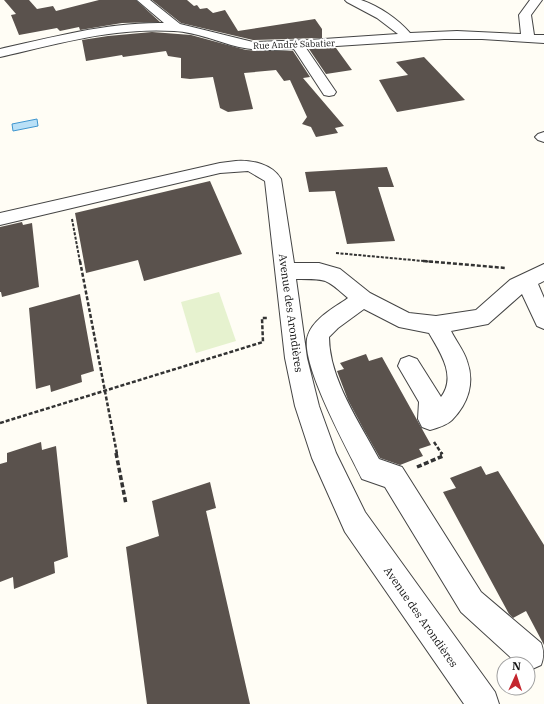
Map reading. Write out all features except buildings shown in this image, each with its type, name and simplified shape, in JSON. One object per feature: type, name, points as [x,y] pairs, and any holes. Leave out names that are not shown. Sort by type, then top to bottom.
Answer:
[{"type":"street","points":[[143,0],[176,27]]},
{"type":"street","points":[[351,0],[384,17],[402,31],[407,37]]},
{"type":"street","points":[[528,38],[525,15],[536,0]]},
{"type":"street","name":"Rue André Sabatier","points":[[0,53],[93,32],[145,27],[176,27],[251,46],[298,45],[407,37],[459,35],[544,39]]},
{"type":"street","points":[[298,45],[329,92]]},
{"type":"street","name":"Avenue des Arondières","points":[[0,218],[220,168],[246,164],[262,169],[273,179],[296,358],[307,406],[324,458],[355,522],[483,704]]},
{"type":"street","points":[[285,271],[319,271],[333,274],[363,299],[406,321],[436,325],[481,318],[518,286],[544,272]]},
{"type":"street","points":[[526,281],[544,320]]},
{"type":"street","points":[[363,299],[324,328],[318,336],[319,353],[324,374],[371,470],[393,476],[471,602],[530,654]]},
{"type":"street","points":[[410,366],[431,400],[430,419],[443,413],[458,393],[459,375],[456,361],[436,325]]},
{"type":"path","points":[[69,203],[126,504]]},
{"type":"path","points":[[380,257],[509,268]]},
{"type":"path","points":[[0,422],[264,342],[262,318],[290,315]]},
{"type":"path","points":[[393,476],[443,456],[423,422],[430,419]]},
{"type":"green space","points":[[219,292],[236,341],[196,353],[181,302]]},
{"type":"water","points":[[37,119],[38,126],[13,131],[12,124]]}]
